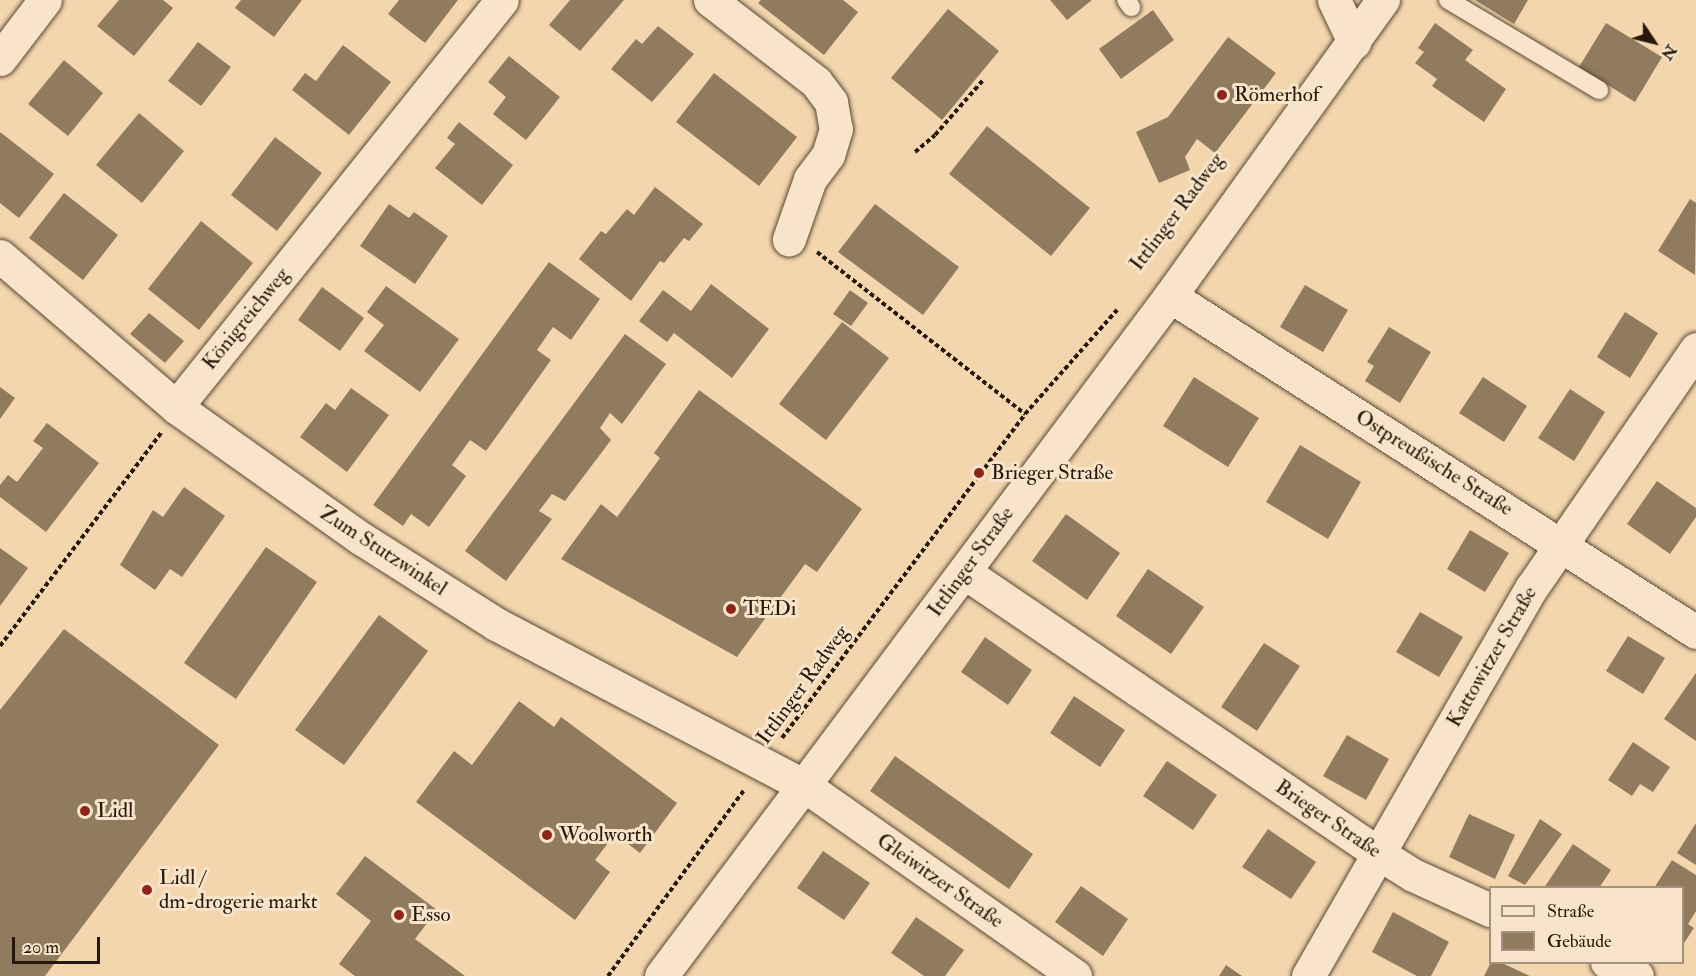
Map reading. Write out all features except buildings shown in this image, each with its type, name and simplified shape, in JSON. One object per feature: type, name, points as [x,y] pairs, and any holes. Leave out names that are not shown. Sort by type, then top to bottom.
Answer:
[{"type":"street","points":[[0,59],[45,0]]},
{"type":"street","name":"Königreichweg","points":[[176,406],[502,0]]},
{"type":"street","points":[[710,0],[816,82],[831,102],[836,129],[828,155],[810,179],[789,239]]},
{"type":"street","points":[[1334,0],[1354,42]]},
{"type":"street","name":"Ittlinger Straße","points":[[661,976],[1170,296],[1383,0]]},
{"type":"street","name":"Zum Stutzwinkel","points":[[0,256],[176,406],[362,539],[496,624],[764,762],[805,786]]},
{"type":"street","name":"Ostpreußische Straße","points":[[1170,296],[1562,543],[1696,632]]},
{"type":"street","name":"Kattowitzer Straße","points":[[1308,976],[1532,587],[1696,349]]},
{"type":"street","name":"Brieger Straße","points":[[964,572],[1378,853],[1413,874],[1489,909]]},
{"type":"street","name":"Gleiwitzer Straße","points":[[805,786],[1075,976]]},
{"type":"street","points":[[1609,964],[1637,976]]},
{"type":"lane","points":[[1448,0],[1599,90]]},
{"type":"path","points":[[915,152],[935,135],[984,79]]},
{"type":"path","points":[[789,239],[816,251],[1025,414]]},
{"type":"path","name":"Ittlinger Radweg","points":[[608,976],[764,762],[1025,414],[1124,303]]},
{"type":"path","points":[[0,646],[150,451],[176,406]]},
{"type":"place","name":"Römerhof","points":[[1222,95]]},
{"type":"place","name":"Brieger Straße","points":[[979,473]]},
{"type":"place","name":"TEDi","points":[[731,609]]},
{"type":"place","name":"Lidl","points":[[85,811]]},
{"type":"place","name":"Woolworth","points":[[547,835]]},
{"type":"place","name":"Lidl / dm-drogerie markt","points":[[147,890]]},
{"type":"place","name":"Esso","points":[[399,915]]}]
